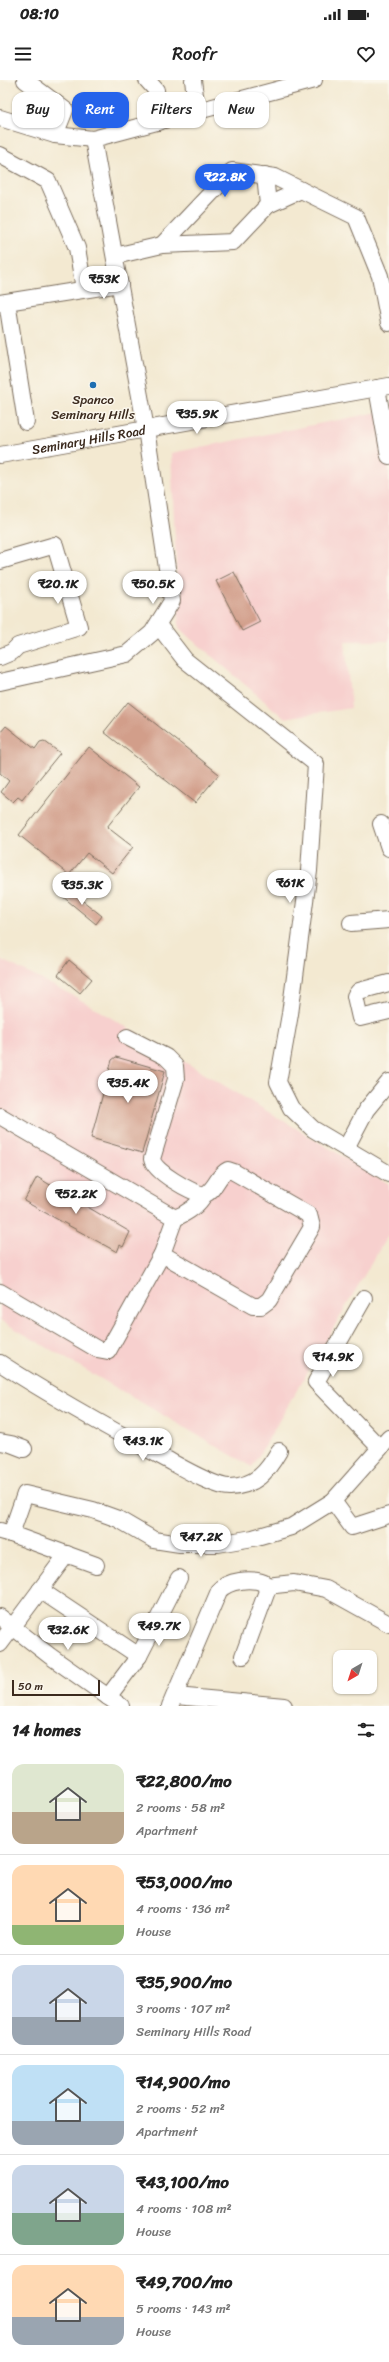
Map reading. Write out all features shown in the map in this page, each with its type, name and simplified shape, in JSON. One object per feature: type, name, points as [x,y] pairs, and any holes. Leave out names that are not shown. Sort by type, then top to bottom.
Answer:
[{"type":"street","points":[[25,80],[65,110],[54,135]]},
{"type":"street","points":[[147,80],[156,92]]},
{"type":"street","points":[[193,80],[195,92]]},
{"type":"street","points":[[206,109],[314,80]]},
{"type":"street","points":[[0,118],[54,135],[93,139],[137,128]]},
{"type":"street","points":[[0,682],[127,654],[152,633],[172,601],[146,429],[93,139]]},
{"type":"street","points":[[0,155],[48,181],[77,248],[84,289]]},
{"type":"street","points":[[162,245],[232,171],[275,177],[356,217],[380,276],[389,323]]},
{"type":"street","points":[[265,176],[268,205]]},
{"type":"street","points":[[115,256],[162,245],[233,242],[268,205],[302,190]]},
{"type":"street","points":[[26,422],[3,303],[120,284]]},
{"type":"street","points":[[383,387],[389,456]]},
{"type":"street","name":"Seminary Hills Road","points":[[0,455],[383,387]]},
{"type":"street","points":[[0,561],[55,545],[79,627],[18,646],[12,652],[0,657]]},
{"type":"street","points":[[158,625],[185,660],[316,764],[309,871],[290,1014],[278,1082],[290,1108],[312,1129],[389,1174]]},
{"type":"street","points":[[381,824],[389,848]]},
{"type":"street","points":[[351,923],[389,920]]},
{"type":"street","points":[[389,983],[359,991],[354,996],[360,1018],[389,1011]]},
{"type":"street","points":[[127,1037],[166,1057],[175,1066],[176,1079],[153,1152],[153,1164],[158,1171],[204,1195]]},
{"type":"street","points":[[346,1148],[366,1110],[389,1082]]},
{"type":"street","points":[[0,1116],[175,1218]]},
{"type":"street","points":[[0,1292],[97,1349],[108,1351],[162,1254],[175,1218],[191,1209],[200,1202],[204,1195],[210,1193],[223,1172],[228,1170],[309,1215],[312,1226],[269,1300],[261,1306],[253,1306],[162,1254]]},
{"type":"street","points":[[96,1564],[5,1533],[25,1494],[93,1510],[118,1519],[154,1540],[180,1544],[218,1544],[253,1538],[291,1527],[333,1501],[384,1443],[316,1382],[364,1298]]},
{"type":"street","points":[[0,1363],[52,1397],[182,1467],[214,1482],[229,1487],[261,1477],[279,1451]]},
{"type":"street","points":[[0,1442],[24,1449]]},
{"type":"street","points":[[333,1501],[352,1527],[389,1515]]},
{"type":"street","points":[[0,1644],[6,1622],[40,1590],[67,1554]]},
{"type":"street","points":[[108,1697],[139,1656],[179,1578]]},
{"type":"street","points":[[284,1706],[173,1701],[223,1587],[228,1583],[258,1581],[266,1586],[294,1583],[326,1589],[389,1624]]},
{"type":"street","points":[[243,1656],[267,1591],[266,1586]]},
{"type":"street","points":[[40,1590],[139,1656]]},
{"type":"street","points":[[6,1622],[121,1706]]},
{"type":"shaded area","points":[[389,410],[389,641],[345,641],[351,708],[284,718],[179,628],[171,453]]},
{"type":"shaded area","points":[[0,959],[76,997],[389,1184],[389,1233],[252,1467],[0,1320]]},
{"type":"building","points":[[234,572],[260,622],[242,631],[216,581]]},
{"type":"building","points":[[128,702],[219,774],[195,803],[104,732]]},
{"type":"building","points":[[6,726],[35,749],[40,742],[44,741],[60,753],[22,800],[18,797],[13,802],[1,792],[9,781],[0,773],[0,733]]},
{"type":"building","points":[[89,747],[139,787],[107,827],[133,847],[112,873],[87,853],[69,875],[19,835]]},
{"type":"building","points":[[68,889],[102,916],[96,924],[62,896]]},
{"type":"building","points":[[69,960],[92,979],[80,993],[58,975]]},
{"type":"building","points":[[116,1057],[165,1071],[142,1153],[91,1138],[112,1060]]},
{"type":"building","points":[[37,1177],[52,1186],[54,1183],[65,1190],[64,1193],[130,1232],[123,1247],[120,1245],[117,1252],[24,1201]]},
{"type":"place","name":"Spanco Seminary Hills","points":[[93,385]]}]
